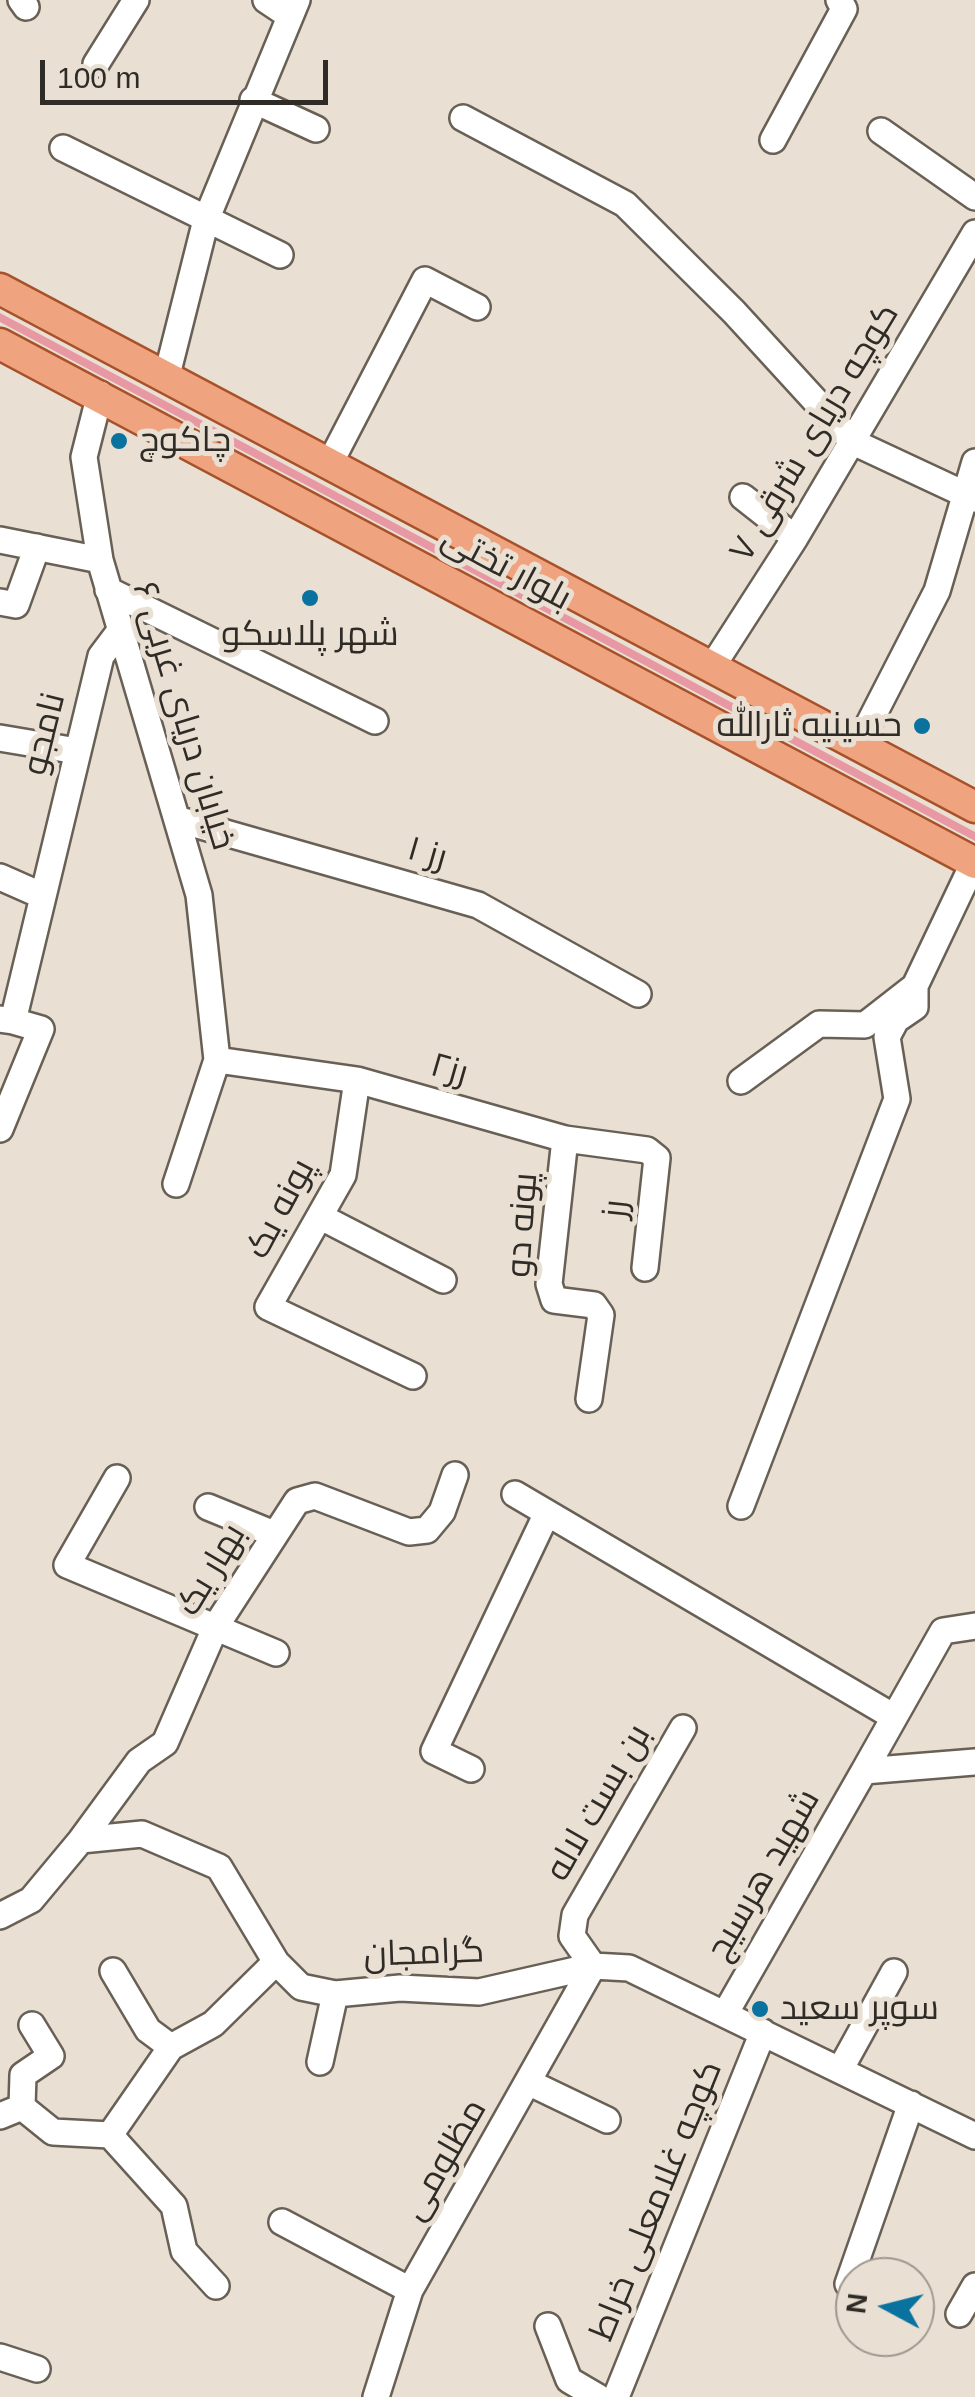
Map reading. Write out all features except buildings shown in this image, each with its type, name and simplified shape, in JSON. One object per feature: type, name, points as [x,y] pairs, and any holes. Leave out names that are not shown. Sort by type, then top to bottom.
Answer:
[{"type":"main road","name":"بلوار تختی","points":[[0,289],[975,808]]},
{"type":"main road","name":"بلوار تختی","points":[[0,344],[975,863]]},
{"type":"street","points":[[96,64],[136,0]]},
{"type":"street","points":[[167,375],[206,220],[293,8],[266,0]]},
{"type":"street","points":[[773,140],[844,10],[839,0]]},
{"type":"street","points":[[253,100],[316,129]]},
{"type":"street","points":[[463,118],[624,204],[734,312],[853,442],[970,497]]},
{"type":"street","points":[[881,131],[975,197]]},
{"type":"street","points":[[63,148],[280,255]]},
{"type":"street","name":"کوچه دریای شرقی ۷","points":[[712,667],[796,538],[975,233]]},
{"type":"street","points":[[330,463],[425,280],[477,307]]},
{"type":"street","name":"خیابان دریای غربی ۶","points":[[100,394],[84,457],[100,560],[119,632],[180,820],[199,895],[217,1060]]},
{"type":"street","points":[[858,745],[937,591],[970,497],[975,462]]},
{"type":"street","points":[[743,497],[796,538]]},
{"type":"street","points":[[0,540],[100,560]]},
{"type":"street","points":[[0,602],[16,605],[37,548]]},
{"type":"street","points":[[108,590],[375,721]]},
{"type":"street","name":"نامجو","points":[[6,1020],[42,896],[101,656],[119,632]]},
{"type":"street","points":[[0,738],[77,751]]},
{"type":"street","name":"رز ۱","points":[[180,820],[478,904],[638,994]]},
{"type":"street","points":[[741,1506],[896,1099],[887,1037],[896,1020],[915,1007],[915,986],[975,863]]},
{"type":"street","points":[[0,877],[42,896]]},
{"type":"street","points":[[741,1082],[818,1024],[865,1025],[915,986]]},
{"type":"street","points":[[0,1129],[41,1028],[6,1020]]},
{"type":"street","points":[[176,1184],[217,1060]]},
{"type":"street","name":"رز۲","points":[[217,1060],[357,1080],[565,1139],[648,1150],[657,1158]]},
{"type":"street","name":"پونه یک","points":[[357,1080],[343,1175],[268,1307],[413,1376]]},
{"type":"street","name":"پونه دو","points":[[565,1139],[549,1284],[554,1300],[594,1305],[600,1315],[589,1398]]},
{"type":"street","name":"رز","points":[[645,1268],[657,1158]]},
{"type":"street","points":[[321,1217],[443,1280]]},
{"type":"street","name":"بهار یک","points":[[81,1840],[138,1761],[166,1744],[216,1626],[297,1501],[315,1496],[409,1532],[427,1530],[442,1512],[455,1475]]},
{"type":"street","points":[[117,1478],[67,1564],[276,1652]]},
{"type":"street","points":[[515,1494],[894,1716]]},
{"type":"street","points":[[208,1507],[274,1534]]},
{"type":"street","points":[[471,1769],[434,1750],[547,1513]]},
{"type":"street","name":"شهید هرسیج","points":[[724,2014],[943,1631],[975,1626]]},
{"type":"street","name":"بن بست لاله","points":[[594,1966],[572,1936],[575,1915],[683,1728]]},
{"type":"street","name":"شهید هرسیج","points":[[864,1771],[975,1762]]},
{"type":"street","name":"گرامجان","points":[[81,1840],[142,1834],[219,1868],[276,1962],[302,1987],[335,1994],[400,1988],[478,1992],[594,1966],[629,1968],[975,2136]]},
{"type":"street","points":[[0,1916],[31,1900],[81,1840]]},
{"type":"street","points":[[110,2135],[171,2047],[214,2024],[276,1962]]},
{"type":"street","name":"مظلومی","points":[[376,2397],[410,2290],[594,1966]]},
{"type":"street","points":[[113,1971],[148,2030],[171,2047]]},
{"type":"street","points":[[840,2070],[894,1972]]},
{"type":"street","points":[[320,2062],[335,1994]]},
{"type":"street","points":[[32,2025],[51,2056],[23,2075],[11,2112],[52,2132],[110,2135],[174,2206],[184,2251],[216,2286]]},
{"type":"street","name":"کوچه غلامعلی خراط","points":[[616,2397],[763,2032]]},
{"type":"street","points":[[530,2083],[607,2120]]},
{"type":"street","points":[[857,2257],[910,2104]]},
{"type":"street","points":[[282,2222],[410,2290]]},
{"type":"street","points":[[959,2314],[975,2286]]},
{"type":"street","points":[[548,2326],[569,2380],[598,2397]]},
{"type":"street","points":[[0,2358],[36,2369]]},
{"type":"shaded area","points":[[0,313],[975,832],[975,841],[0,322]]},
{"type":"place","name":"چاکوچ","points":[[119,441]]},
{"type":"place","name":"شهر پلاسکو","points":[[310,598]]},
{"type":"place","name":"حسینیه ثارالله","points":[[922,726]]},
{"type":"place","name":"سوپر سعید","points":[[760,2009]]}]
